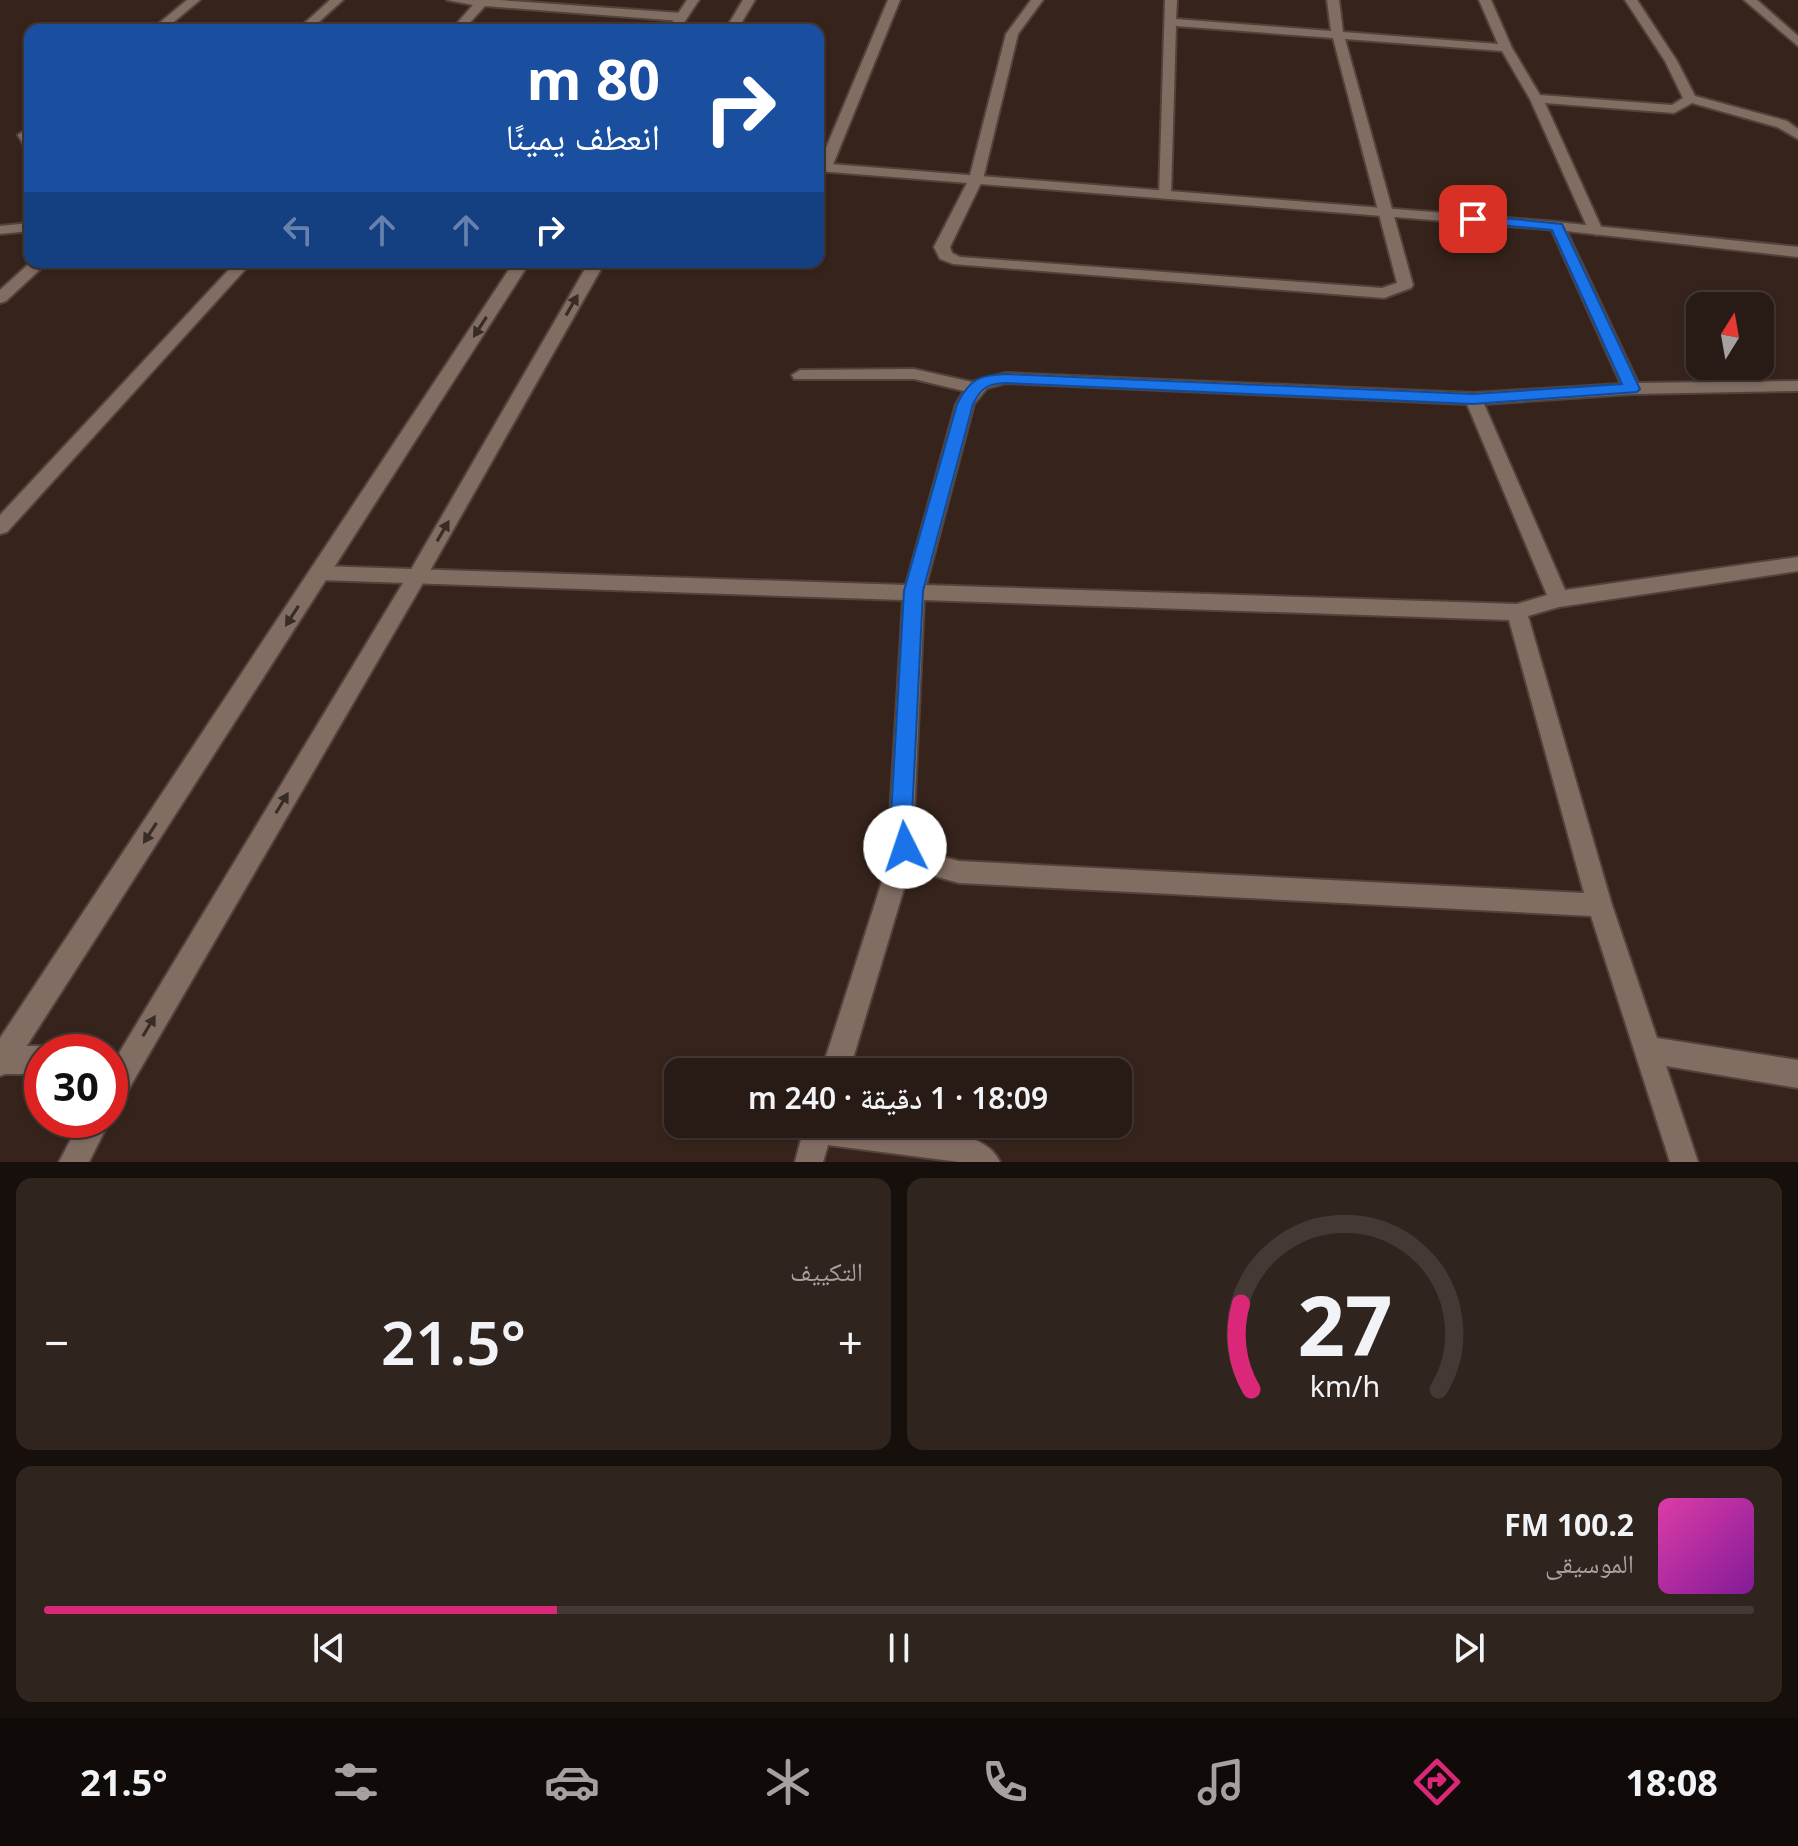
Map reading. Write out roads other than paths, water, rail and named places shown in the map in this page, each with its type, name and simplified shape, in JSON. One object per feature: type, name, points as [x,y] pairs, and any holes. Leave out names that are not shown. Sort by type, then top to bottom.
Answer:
[{"type":"street","points":[[164,24],[194,0]]},
{"type":"street","points":[[310,24],[337,0]]},
{"type":"street","points":[[453,0],[681,17]]},
{"type":"street","points":[[677,24],[693,0]]},
{"type":"street","points":[[735,24],[749,0]]},
{"type":"street","points":[[824,162],[894,0]]},
{"type":"street","points":[[1037,0],[1012,34],[976,179],[942,247],[945,256],[958,261],[1384,293],[1405,285],[1388,212],[1338,35],[1333,0]]},
{"type":"street","points":[[1164,193],[1171,0]]},
{"type":"street","points":[[1485,0],[1506,48],[1536,99],[1596,231]]},
{"type":"street","points":[[1631,0],[1671,61],[1690,99]]},
{"type":"street","points":[[1750,0],[1798,42]]},
{"type":"street","points":[[462,24],[482,2]]},
{"type":"street","points":[[1171,22],[1506,48]]},
{"type":"street","points":[[1536,99],[1674,109],[1690,99],[1782,124],[1798,135]]},
{"type":"street","points":[[824,167],[1557,226],[1798,252]]},
{"type":"street","points":[[1557,226],[1632,389]]},
{"type":"street","points":[[0,230],[24,228]]},
{"type":"street","points":[[0,298],[33,268]]},
{"type":"street","points":[[0,527],[238,268]]},
{"type":"street","points":[[1,1061],[518,268]]},
{"type":"street","points":[[128,1045],[416,578],[594,268]]},
{"type":"street","points":[[800,375],[914,374],[974,388]]},
{"type":"street","points":[[839,1058],[905,847],[902,816],[914,591],[965,404],[974,388],[984,379],[1473,399],[1632,389],[1798,386]]},
{"type":"street","points":[[1473,399],[1559,599]]},
{"type":"street","points":[[320,573],[1517,612],[1559,599],[1798,564]]},
{"type":"street","points":[[1517,612],[1600,905],[1684,1162]]},
{"type":"street","points":[[905,847],[929,864],[959,872],[1600,905]]},
{"type":"street","points":[[1648,1050],[1798,1074]]},
{"type":"street","points":[[1,1061],[24,1060]]},
{"type":"street","points":[[73,1162],[86,1138]]},
{"type":"street","points":[[809,1162],[815,1138]]},
{"type":"street","points":[[894,1138],[963,1148],[986,1162]]}]
